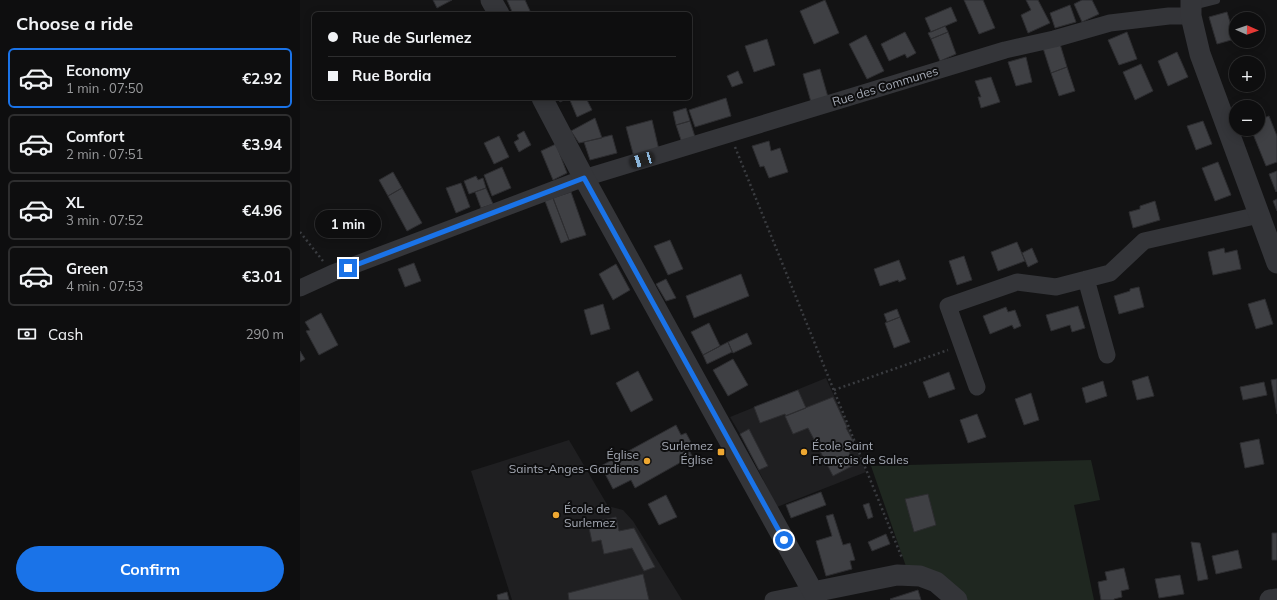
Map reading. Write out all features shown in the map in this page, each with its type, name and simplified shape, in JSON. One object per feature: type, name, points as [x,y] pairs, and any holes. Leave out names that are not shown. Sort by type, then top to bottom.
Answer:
[{"type":"street","points":[[491,0],[497,12]]},
{"type":"street","points":[[1191,7],[1200,54],[1277,263]]},
{"type":"street","name":"Rue des Communes","points":[[300,288],[334,273],[584,178],[1005,50],[1054,39],[1110,23],[1169,16],[1191,7]]},
{"type":"street","points":[[543,100],[584,178],[812,592]]},
{"type":"street","points":[[977,387],[948,306],[1017,282],[1056,287],[1110,273],[1144,241],[1259,215]]},
{"type":"street","points":[[1086,279],[1107,355]]},
{"type":"street","points":[[773,600],[897,575],[920,576],[936,582],[957,600]]},
{"type":"street","points":[[1270,600],[1277,599]]},
{"type":"lane","points":[[1191,7],[1216,0]]},
{"type":"path","points":[[729,134],[909,576]]},
{"type":"path","points":[[300,232],[334,273]]},
{"type":"path","points":[[834,390],[962,346]]},
{"type":"shaded area","name":"École Saint François de Sales","points":[[826,378],[866,472],[777,507],[730,417]]},
{"type":"shaded area","name":"École de Surlemez","points":[[569,440],[608,506],[623,510],[633,521],[682,600],[512,600],[471,471]]},
{"type":"shaded area","points":[[1091,460],[1100,500],[1074,505],[1094,600],[957,600],[909,575],[871,466]]},
{"type":"building","points":[[433,0],[452,0],[437,8]]},
{"type":"building","points":[[507,0],[525,0],[531,12],[512,12]]},
{"type":"building","points":[[825,0],[839,33],[814,44],[800,11]]},
{"type":"building","points":[[964,0],[983,0],[995,28],[979,34]]},
{"type":"building","points":[[1026,0],[1038,0],[1050,23],[1028,33],[1021,15],[1031,10]]},
{"type":"building","points":[[1082,0],[1092,0],[1099,14],[1082,22],[1074,4]]},
{"type":"building","points":[[1070,5],[1076,22],[1055,28],[1050,13]]},
{"type":"building","points":[[951,7],[957,21],[931,32],[925,18]]},
{"type":"building","points":[[1227,12],[1229,19],[1229,41],[1217,44],[1209,17]]},
{"type":"building","points":[[945,26],[948,32],[931,39],[928,33]]},
{"type":"building","points":[[905,32],[916,53],[907,58],[905,54],[889,61],[881,44]]},
{"type":"building","points":[[948,32],[956,54],[940,61],[931,39]]},
{"type":"building","points":[[1127,32],[1137,59],[1119,65],[1108,40]]},
{"type":"building","points":[[866,35],[884,71],[867,79],[849,44]]},
{"type":"building","points":[[767,39],[775,65],[754,72],[745,46]]},
{"type":"building","points":[[1060,44],[1067,67],[1051,73],[1043,48]]},
{"type":"building","points":[[1177,52],[1188,77],[1168,86],[1158,61]]},
{"type":"building","points":[[1026,57],[1032,82],[1016,86],[1008,62]]},
{"type":"building","points":[[1141,64],[1153,91],[1135,100],[1123,72]]},
{"type":"building","points":[[1067,67],[1075,91],[1059,96],[1051,73]]},
{"type":"building","points":[[820,69],[828,97],[811,102],[803,74]]},
{"type":"building","points":[[738,71],[743,83],[732,87],[727,76]]},
{"type":"building","points":[[991,77],[1000,102],[981,108],[978,97],[981,97],[975,81]]},
{"type":"building","points":[[726,98],[731,116],[695,127],[689,110]]},
{"type":"building","points":[[570,100],[587,100],[592,110],[577,117]]},
{"type":"building","points":[[686,108],[690,121],[676,125],[673,112]]},
{"type":"building","points":[[1269,116],[1277,136],[1277,162],[1266,166],[1254,136],[1265,136],[1265,117]]},
{"type":"building","points":[[595,118],[602,138],[579,143],[571,131]]},
{"type":"building","points":[[652,120],[659,150],[634,157],[626,127]]},
{"type":"building","points":[[690,121],[696,140],[682,143],[676,125]]},
{"type":"building","points":[[1203,121],[1212,144],[1196,150],[1187,126]]},
{"type":"building","points":[[524,131],[531,145],[519,152],[514,142],[519,139],[517,135]]},
{"type":"building","points":[[612,135],[617,153],[590,160],[584,142]]},
{"type":"building","points":[[499,136],[509,157],[494,164],[484,143]]},
{"type":"building","points":[[769,141],[771,151],[780,148],[788,172],[769,178],[764,166],[760,167],[752,146]]},
{"type":"building","points":[[556,144],[567,173],[553,180],[541,151]]},
{"type":"building","points":[[1218,162],[1231,195],[1215,201],[1202,168]]},
{"type":"building","points":[[502,167],[511,188],[492,196],[484,175]]},
{"type":"building","points":[[1277,171],[1277,191],[1276,192],[1269,174]]},
{"type":"building","points":[[393,172],[402,188],[388,196],[379,180]]},
{"type":"building","points":[[476,176],[478,180],[483,178],[486,188],[469,194],[464,181]]},
{"type":"building","points":[[461,183],[470,207],[456,213],[446,188]]},
{"type":"building","points":[[402,188],[422,223],[407,231],[388,196]]},
{"type":"building","points":[[486,188],[493,204],[481,208],[475,192]]},
{"type":"building","points":[[571,192],[586,235],[569,240],[553,198]]},
{"type":"building","points":[[553,198],[569,240],[561,243],[545,201]]},
{"type":"building","points":[[1277,199],[1277,211],[1273,201]]},
{"type":"building","points":[[1155,201],[1160,220],[1133,228],[1129,212],[1140,209],[1140,206]]},
{"type":"building","points":[[670,240],[683,269],[668,275],[654,246]]},
{"type":"building","points":[[1017,242],[1025,261],[998,271],[991,252]]},
{"type":"building","points":[[1032,248],[1038,262],[1028,267],[1022,253]]},
{"type":"building","points":[[1224,248],[1225,253],[1237,250],[1241,269],[1213,275],[1208,252]]},
{"type":"building","points":[[964,256],[972,280],[957,285],[949,261]]},
{"type":"building","points":[[899,260],[906,279],[880,286],[874,269]]},
{"type":"building","points":[[414,263],[421,281],[405,287],[398,269]]},
{"type":"building","points":[[616,264],[630,290],[613,300],[599,274]]},
{"type":"building","points":[[741,274],[749,296],[694,318],[686,296]]},
{"type":"building","points":[[666,279],[676,298],[666,301],[656,284]]},
{"type":"building","points":[[1139,287],[1144,307],[1119,314],[1114,296]]},
{"type":"building","points":[[1265,299],[1273,324],[1256,329],[1248,304]]},
{"type":"building","points":[[603,304],[610,329],[591,335],[584,310]]},
{"type":"building","points":[[1078,306],[1085,328],[1072,332],[1070,325],[1051,331],[1046,315]]},
{"type":"building","points":[[1006,307],[1008,312],[1015,310],[1021,326],[1014,329],[1012,325],[990,334],[983,316]]},
{"type":"building","points":[[897,309],[900,317],[887,322],[884,314]]},
{"type":"building","points":[[321,313],[338,345],[319,355],[306,331],[310,330],[305,322]]},
{"type":"building","points":[[900,317],[910,342],[894,348],[885,323]]},
{"type":"building","points":[[709,323],[720,346],[703,355],[691,332]]},
{"type":"building","points":[[747,333],[752,344],[733,353],[728,342]]},
{"type":"building","points":[[728,342],[732,352],[707,364],[703,355]]},
{"type":"building","points":[[300,351],[305,359],[300,362]]},
{"type":"building","points":[[733,359],[748,385],[728,396],[713,370]]},
{"type":"building","points":[[638,371],[653,400],[631,412],[616,383]]},
{"type":"building","points":[[949,372],[955,389],[929,398],[923,382]]},
{"type":"building","points":[[1148,376],[1154,396],[1137,400],[1132,381]]},
{"type":"building","points":[[1277,379],[1277,414],[1271,380]]},
{"type":"building","points":[[1103,381],[1107,396],[1086,403],[1082,388]]},
{"type":"building","points":[[1264,382],[1267,395],[1243,400],[1240,387]]},
{"type":"building","points":[[798,390],[806,408],[786,416],[785,414],[760,423],[754,407]]},
{"type":"building","points":[[1031,393],[1039,420],[1024,425],[1015,399]]},
{"type":"building","points":[[833,397],[847,427],[846,428],[857,448],[849,452],[856,464],[833,476],[808,428],[793,434],[785,416]]},
{"type":"building","points":[[977,414],[986,437],[968,443],[960,420]]},
{"type":"building","name":"Église Saints-Anges-Gardiens","points":[[676,425],[681,435],[686,433],[692,444],[687,446],[692,456],[635,488],[631,480],[613,489],[601,466]]},
{"type":"building","points":[[749,429],[768,466],[759,470],[740,434]]},
{"type":"building","points":[[1259,439],[1264,464],[1245,468],[1240,443]]},
{"type":"building","points":[[821,492],[826,505],[791,518],[786,505]]},
{"type":"building","points":[[928,494],[936,525],[914,532],[905,499]]},
{"type":"building","points":[[666,495],[677,517],[659,525],[648,504]]},
{"type":"building","points":[[869,503],[873,517],[868,519],[863,505]]},
{"type":"building","points":[[833,514],[843,545],[850,543],[855,560],[850,561],[852,569],[826,576],[816,541],[832,536],[826,516]]},
{"type":"building","points":[[616,517],[619,531],[634,528],[655,567],[644,571],[632,548],[604,554],[601,540],[592,542],[588,523]]},
{"type":"building","points":[[1272,533],[1277,533],[1277,560],[1272,560]]},
{"type":"building","points":[[886,534],[890,544],[872,551],[868,542]]},
{"type":"building","points":[[1191,542],[1200,543],[1208,579],[1198,581]]},
{"type":"building","points":[[1238,550],[1242,568],[1216,574],[1212,556]]},
{"type":"building","points":[[1124,568],[1129,589],[1121,591],[1122,597],[1114,600],[1101,600],[1098,582],[1107,580],[1105,572]]},
{"type":"building","points":[[643,574],[649,600],[569,600],[568,593]]},
{"type":"building","points":[[1180,575],[1184,594],[1159,598],[1155,579]]},
{"type":"building","points":[[918,590],[921,600],[890,599]]},
{"type":"building","points":[[507,592],[509,600],[498,600],[497,595]]},
{"type":"place","name":"Surlemez Église","points":[[721,452]]},
{"type":"place","name":"École Saint François de Sales","points":[[804,452]]},
{"type":"place","name":"Église Saints-Anges-Gardiens","points":[[647,461]]},
{"type":"place","name":"École de Surlemez","points":[[556,515]]},
{"type":"route","points":[[348,268],[584,178],[784,540]]}]
